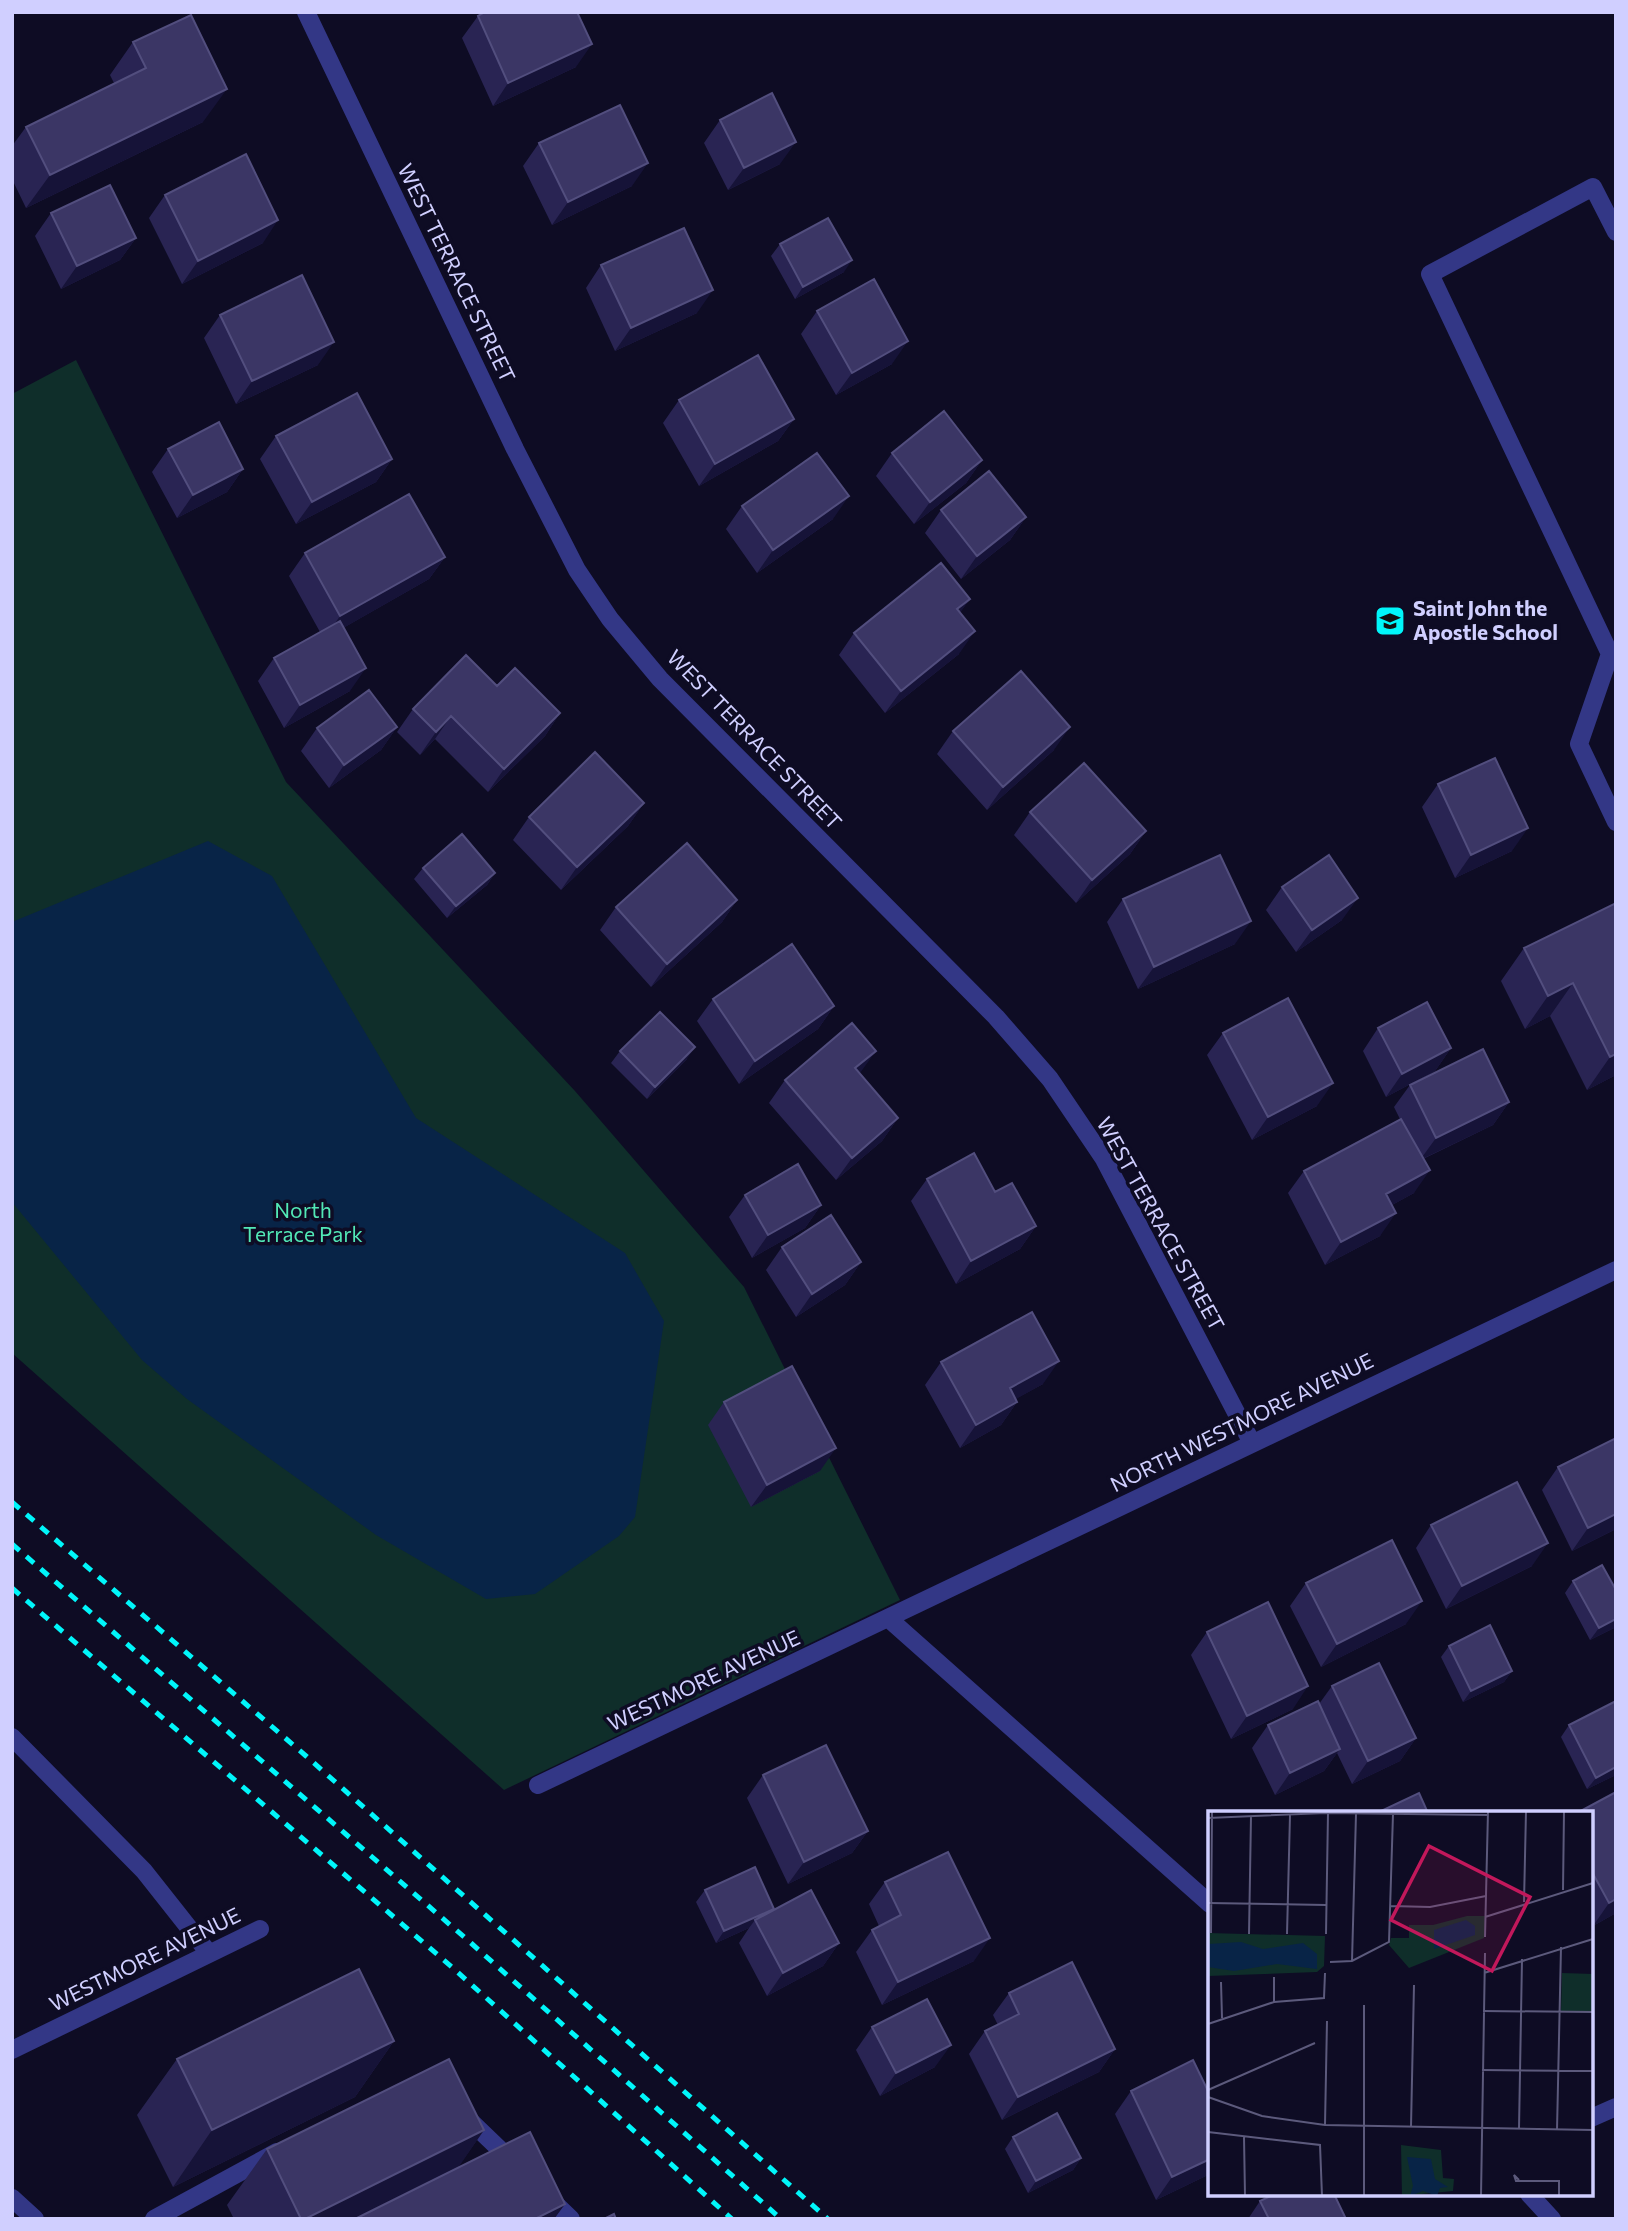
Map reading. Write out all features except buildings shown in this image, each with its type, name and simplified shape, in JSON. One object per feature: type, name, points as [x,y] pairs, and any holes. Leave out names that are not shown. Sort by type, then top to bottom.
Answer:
[{"type":"street","name":"WEST TERRACE STREET","points":[[306,12],[515,449],[577,570],[610,619],[660,679],[996,1017],[1050,1079],[1104,1159],[1252,1443]]},
{"type":"street","points":[[1616,232],[1593,187],[1430,274],[1613,653],[1579,744],[1616,822]]},
{"type":"street","name":"NORTH WESTMORE AVENUE","points":[[889,1619],[1616,1270]]},
{"type":"street","points":[[889,1619],[1208,1903]]},
{"type":"street","name":"WESTMORE AVENUE","points":[[538,1785],[889,1619]]},
{"type":"street","points":[[12,1737],[144,1871],[208,1952]]},
{"type":"street","name":"WESTMORE AVENUE","points":[[12,2050],[208,1952],[260,1929]]},
{"type":"street","points":[[450,2103],[571,2219]]},
{"type":"street","points":[[1593,2117],[1616,2106]]},
{"type":"street","points":[[154,2219],[287,2146]]},
{"type":"street","points":[[1531,2196],[1552,2219]]},
{"type":"street","points":[[12,2198],[35,2219]]},
{"type":"green space","name":"North Terrace Park","points":[[76,360],[286,782],[575,1091],[744,1287],[900,1600],[504,1790],[12,1353],[12,394]]},
{"type":"water","points":[[208,841],[272,876],[416,1118],[625,1253],[664,1321],[635,1517],[619,1536],[535,1594],[486,1599],[376,1535],[187,1399],[142,1360],[12,1202],[12,922]]},
{"type":"railway","points":[[12,1502],[306,1756],[828,2219]]},
{"type":"railway","points":[[12,1544],[471,1943],[781,2219]]},
{"type":"railway","points":[[12,1588],[453,1968],[732,2219]]},
{"type":"place","name":"Saint John the Apostle School","points":[[1390,621]]}]
